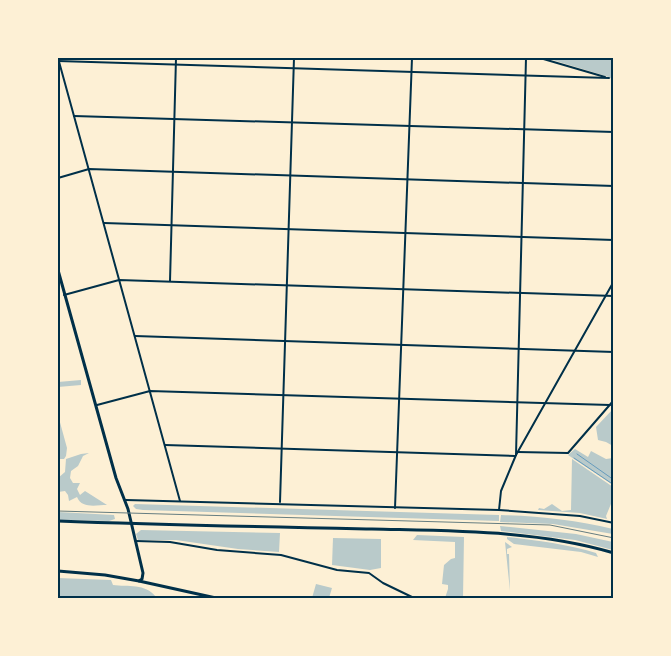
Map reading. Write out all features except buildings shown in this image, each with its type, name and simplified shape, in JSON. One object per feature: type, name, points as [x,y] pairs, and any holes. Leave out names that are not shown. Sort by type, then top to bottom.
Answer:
[{"type":"main road","points":[[58,270],[95,406],[136,542],[143,572],[142,579],[139,580]]},
{"type":"main road","points":[[58,521],[418,530],[501,534],[566,542],[614,553]]},
{"type":"main road","points":[[58,571],[139,580],[216,598]]},
{"type":"street","points":[[170,281],[176,58]]},
{"type":"street","points":[[280,504],[294,58]]},
{"type":"street","points":[[395,508],[412,58]]},
{"type":"street","points":[[516,454],[526,58]]},
{"type":"street","points":[[540,58],[614,81]]},
{"type":"street","points":[[180,501],[58,59],[609,78]]},
{"type":"street","points":[[74,116],[614,132]]},
{"type":"street","points":[[58,178],[89,169],[614,186]]},
{"type":"street","points":[[104,223],[614,240]]},
{"type":"street","points":[[64,295],[119,280],[614,296]]},
{"type":"street","points":[[499,510],[501,491],[516,454],[614,281]]},
{"type":"street","points":[[135,336],[614,352]]},
{"type":"street","points":[[95,406],[150,391],[610,405]]},
{"type":"street","points":[[165,445],[397,452],[568,454],[614,400]]},
{"type":"street","points":[[123,500],[499,510],[580,516],[614,523]]},
{"type":"street","points":[[136,542],[170,542],[217,550],[281,555],[337,570],[369,574],[414,598]]},
{"type":"shaded area","points":[[546,58],[613,58],[613,80],[609,77]]},
{"type":"shaded area","points":[[81,380],[81,385],[58,387],[58,382]]},
{"type":"shaded area","points":[[613,409],[613,446],[598,440],[596,427]]},
{"type":"shaded area","points":[[58,415],[67,448],[64,459],[59,459],[58,457]]},
{"type":"shaded area","points":[[575,449],[588,457],[591,451],[606,459],[613,458],[613,485],[568,455]]},
{"type":"shaded area","points":[[89,453],[83,456],[78,466],[71,471],[70,478],[73,483],[80,483],[77,489],[80,495],[85,491],[107,505],[86,505],[79,501],[77,497],[69,501],[65,491],[58,492],[58,478],[65,472],[66,459]]},
{"type":"shaded area","points":[[572,459],[613,487],[613,499],[606,516],[607,519],[580,513],[538,510],[552,504],[562,511],[571,510]]},
{"type":"shaded area","points":[[135,504],[499,515],[499,521],[143,510],[136,509],[133,506]]},
{"type":"shaded area","points":[[58,512],[114,515],[115,519],[109,521],[58,520]]},
{"type":"shaded area","points":[[501,515],[543,517],[585,523],[613,529],[613,534],[553,524],[500,522]]},
{"type":"shaded area","points":[[500,526],[576,534],[613,542],[613,550],[575,540],[501,531]]},
{"type":"shaded area","points":[[141,530],[280,533],[279,552],[238,549],[176,540],[138,540],[136,534]]},
{"type":"shaded area","points":[[417,535],[464,537],[463,598],[445,598],[448,585],[442,584],[444,565],[455,558],[455,542],[413,540]]},
{"type":"shaded area","points":[[507,537],[575,548],[596,553],[598,557],[581,552],[514,544]]},
{"type":"shaded area","points":[[333,538],[381,539],[381,568],[370,570],[332,565]]},
{"type":"shaded area","points":[[505,542],[512,547],[507,549],[507,554],[509,554],[510,591]]},
{"type":"shaded area","points":[[58,578],[111,580],[113,585],[136,586],[147,590],[156,597],[58,598]]},
{"type":"shaded area","points":[[316,584],[332,588],[329,598],[312,598]]},
{"type":"waterway","points":[[577,454],[614,480]]},
{"type":"waterway","points":[[574,458],[614,485]]},
{"type":"railway","points":[[58,511],[550,525],[614,538]]}]
